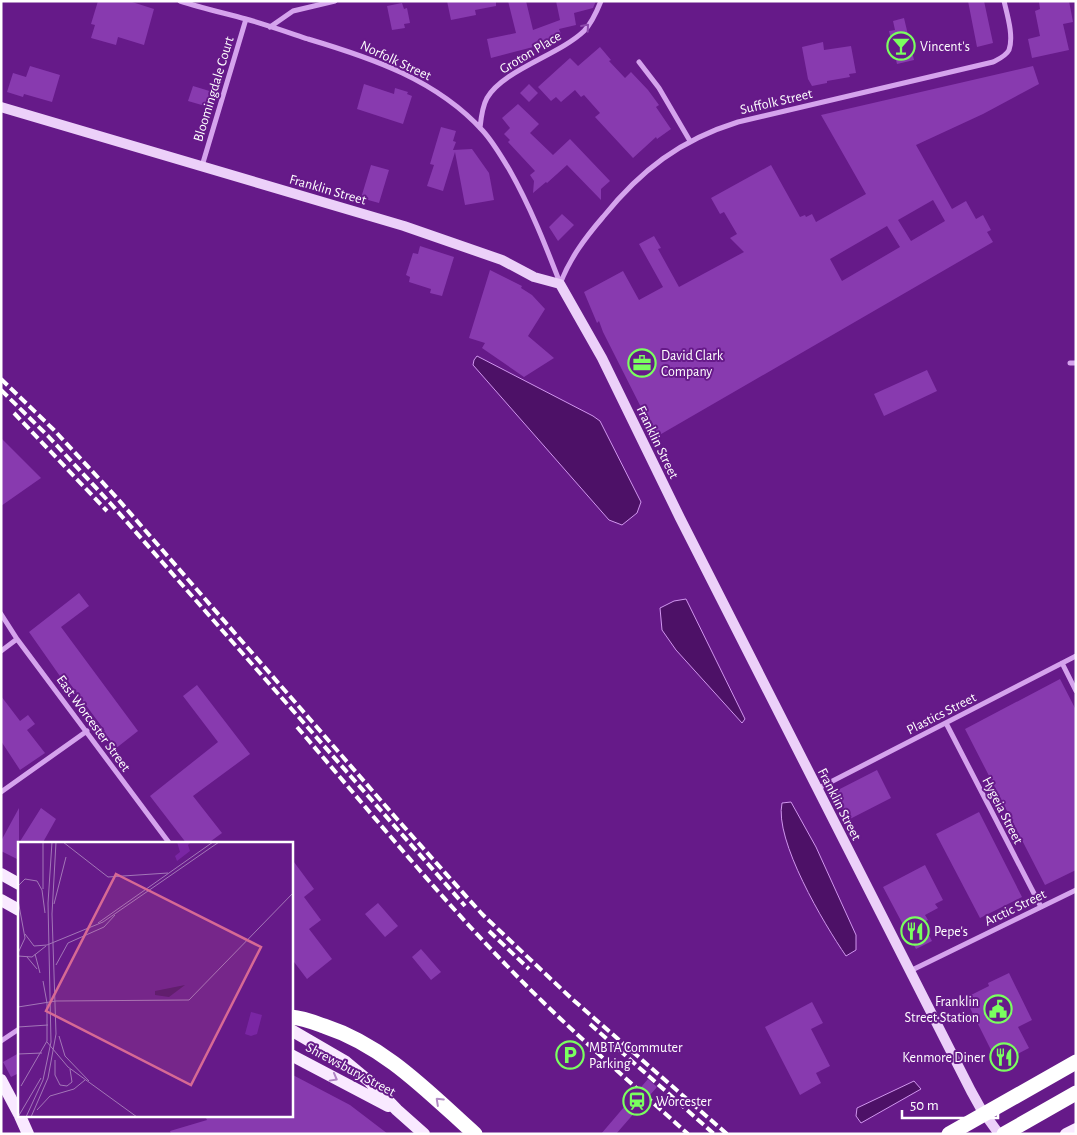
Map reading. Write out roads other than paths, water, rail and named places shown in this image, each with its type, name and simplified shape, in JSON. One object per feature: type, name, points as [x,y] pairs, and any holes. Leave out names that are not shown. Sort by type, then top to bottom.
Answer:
[{"type":"highway","points":[[292,1017],[302,1018],[338,1030],[371,1048],[397,1065],[475,1134]]},
{"type":"highway","points":[[949,1134],[1076,1060]]},
{"type":"highway","points":[[1004,1134],[1076,1093]]},
{"type":"main road","name":"Franklin Street","points":[[1,107],[414,229],[502,260],[534,277],[560,284],[602,358],[704,567],[981,1110],[999,1134]]},
{"type":"main road","points":[[1,874],[18,883]]},
{"type":"main road","points":[[1,900],[18,909]]},
{"type":"main road","name":"Shrewsbury Street","points":[[292,1031],[346,1062],[370,1082],[424,1134]]},
{"type":"main road","name":"Shrewsbury Street","points":[[292,1056],[397,1110]]},
{"type":"main road","points":[[1,1080],[18,1113]]},
{"type":"main road","points":[[20,1118],[28,1134]]},
{"type":"main road","points":[[1066,1134],[1076,1128]]},
{"type":"street","name":"Norfolk Street","points":[[180,1],[246,19],[352,52],[387,65],[428,86],[464,112],[480,128],[500,154],[517,184],[541,232],[560,284]]},
{"type":"street","points":[[270,27],[293,11],[335,1]]},
{"type":"street","name":"Groton Place","points":[[480,128],[485,103],[493,90],[502,82],[549,55],[584,31],[592,20],[601,1]]},
{"type":"street","name":"Suffolk Street","points":[[560,284],[566,268],[586,237],[628,188],[652,166],[690,141],[718,128],[772,113],[888,88],[994,62],[1005,55],[1010,47],[1004,1]]},
{"type":"street","name":"Bloomingdale Court","points":[[202,166],[246,19]]},
{"type":"street","points":[[639,62],[659,88],[690,141]]},
{"type":"street","name":"East Worcester Street","points":[[1,614],[17,639],[169,842]]},
{"type":"street","points":[[1,651],[17,639]]},
{"type":"street","name":"Plastics Street","points":[[817,789],[1076,656]]},
{"type":"street","points":[[1062,663],[1076,691]]},
{"type":"street","name":"Hygeia Street","points":[[946,723],[1041,907]]},
{"type":"street","points":[[1,792],[87,731]]},
{"type":"street","name":"Arctic Street","points":[[910,971],[1076,890]]},
{"type":"street","points":[[1,1042],[18,1030]]},
{"type":"railway","points":[[1,379],[54,430],[117,498],[482,914],[571,998],[727,1134]]},
{"type":"railway","points":[[1,390],[48,436],[111,504],[465,906]]},
{"type":"railway","points":[[14,413],[107,511]]},
{"type":"railway","points":[[297,727],[482,940],[531,991],[688,1134]]},
{"type":"railway","points":[[489,931],[529,969]]},
{"type":"railway","points":[[590,1024],[714,1134]]},
{"type":"place","name":"Vincent's","points":[[901,46]]},
{"type":"place","name":"David Clark Company","points":[[642,363]]},
{"type":"place","name":"Pepe's","points":[[915,931]]},
{"type":"place","name":"Franklin Street Station","points":[[998,1009]]},
{"type":"place","name":"MBTA Commuter Parking","points":[[570,1055]]},
{"type":"place","name":"Kenmore Diner","points":[[1004,1057]]},
{"type":"place","name":"Worcester","points":[[637,1101]]}]
